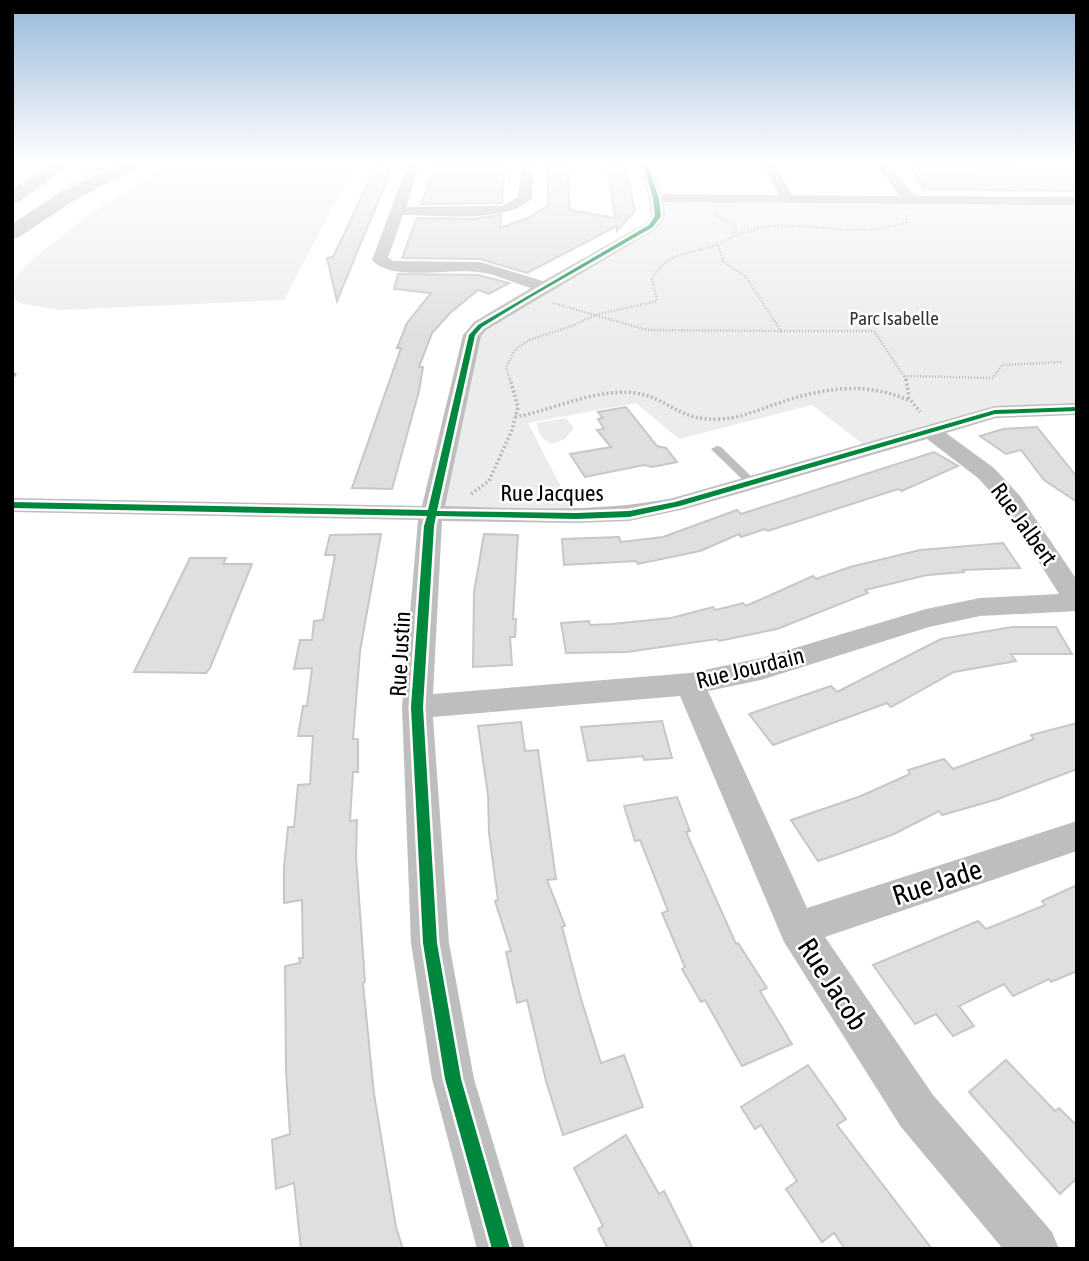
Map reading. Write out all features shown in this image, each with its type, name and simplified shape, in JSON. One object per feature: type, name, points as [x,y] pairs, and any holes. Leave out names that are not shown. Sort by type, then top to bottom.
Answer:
[{"type":"main road","points":[[12,233],[29,222]]},
{"type":"street","points":[[394,222],[380,260],[391,265],[480,267],[536,292]]},
{"type":"street","name":"Rue Justin","points":[[501,1249],[453,1079],[430,943],[417,707],[430,513],[472,335],[480,326],[654,222]]},
{"type":"street","name":"Rue Jacques","points":[[12,505],[576,516],[629,514],[677,504],[751,482],[924,421],[995,412],[1077,409]]},
{"type":"street","name":"Rue Jalbert","points":[[924,421],[986,473],[1012,501],[1077,602]]},
{"type":"street","name":"Rue Jourdain","points":[[417,707],[690,684],[761,669],[926,618],[980,607],[1077,602]]},
{"type":"street","name":"Rue Jacob","points":[[690,684],[797,929],[917,1111],[1035,1249]]},
{"type":"street","name":"Rue Jade","points":[[797,929],[1077,836]]},
{"type":"lane","points":[[717,449],[751,482]]},
{"type":"path","points":[[467,496],[489,481],[515,417],[518,407],[506,367],[515,350],[529,340],[572,326],[595,315],[654,303],[657,294],[652,279],[658,267],[680,255],[718,244],[751,229],[771,227],[867,230],[896,228],[906,222]]},
{"type":"path","points":[[718,244],[723,261],[746,277],[781,331]]},
{"type":"path","points":[[536,292],[595,315],[647,330],[874,331],[908,381],[905,394],[924,421]]},
{"type":"path","points":[[904,376],[993,378],[1002,365],[1062,362]]},
{"type":"path","points":[[515,417],[618,393],[637,393],[679,414],[723,419],[755,412],[803,395],[848,385],[878,389],[908,400]]},
{"type":"green space","points":[[81,222],[325,222],[284,300],[61,310],[18,303],[12,291],[13,283],[23,270]]},
{"type":"green space","name":"Parc Isabelle","points":[[652,222],[1077,222],[1077,411],[995,412],[868,448],[812,405],[679,439],[636,403],[528,423],[576,516],[430,516],[481,331],[651,226]]},
{"type":"green space","points":[[566,418],[574,428],[565,439],[552,444],[538,431],[537,423]]},
{"type":"building","points":[[350,222],[370,222],[337,301],[327,258],[333,257]]},
{"type":"building","points":[[416,222],[500,222],[500,228],[517,222],[625,222],[617,231],[617,226],[527,273],[480,259],[402,258]]},
{"type":"building","points":[[398,274],[478,275],[509,283],[489,294],[478,290],[450,313],[432,333],[419,367],[423,367],[419,391],[392,489],[352,488],[401,348],[397,348],[407,323],[431,293],[394,289]]},
{"type":"building","points":[[626,407],[657,446],[666,448],[677,462],[652,467],[644,465],[585,477],[570,454],[611,447],[597,430],[604,429],[598,419],[603,418],[598,412]]},
{"type":"building","points":[[1037,427],[1077,477],[1077,502],[1044,480],[1021,450],[1006,454],[980,436],[1003,429]]},
{"type":"building","points":[[934,452],[958,466],[902,491],[898,489],[768,531],[765,529],[741,537],[739,534],[700,551],[638,564],[636,561],[564,565],[562,539],[619,537],[621,542],[663,537],[737,510],[741,514]]},
{"type":"building","points":[[381,534],[360,651],[353,739],[358,739],[358,772],[353,772],[350,821],[357,820],[356,857],[363,983],[374,1094],[396,1227],[403,1249],[301,1249],[294,1183],[276,1189],[272,1140],[290,1134],[286,1071],[285,966],[300,963],[299,958],[303,958],[302,900],[284,903],[284,867],[288,827],[294,827],[298,785],[310,784],[313,736],[298,736],[303,706],[307,706],[312,668],[294,669],[300,640],[312,640],[314,621],[323,620],[335,555],[325,555],[330,535]]},
{"type":"building","points":[[484,534],[518,535],[513,619],[516,619],[515,637],[510,637],[512,665],[473,667],[474,592]]},
{"type":"building","points":[[1003,543],[1020,568],[963,570],[964,572],[927,575],[865,590],[868,593],[777,629],[719,641],[717,639],[627,652],[566,653],[561,623],[589,621],[590,625],[612,624],[671,618],[713,607],[716,610],[743,603],[746,606],[813,576],[816,579],[850,567],[920,550]]},
{"type":"building","points":[[190,558],[226,558],[223,564],[252,564],[210,668],[206,673],[134,672]]},
{"type":"building","points":[[1012,627],[1056,627],[1072,654],[1011,654],[1016,661],[954,672],[891,707],[887,703],[773,745],[749,714],[831,686],[837,692],[941,639]]},
{"type":"building","points":[[662,721],[672,758],[644,760],[643,756],[588,761],[581,727]]},
{"type":"building","points":[[521,722],[525,751],[538,750],[556,879],[547,880],[565,926],[562,927],[601,1063],[624,1055],[643,1107],[563,1135],[546,1081],[527,1000],[517,1003],[506,952],[511,951],[495,901],[498,900],[489,833],[488,795],[478,726]]},
{"type":"building","points":[[1077,723],[1077,769],[998,799],[942,815],[939,811],[894,834],[839,854],[818,861],[791,820],[861,796],[910,774],[908,770],[944,759],[953,769],[1034,739],[1031,735]]},
{"type":"building","points":[[677,797],[690,831],[686,832],[736,944],[738,943],[767,988],[760,991],[792,1044],[742,1066],[705,1000],[701,1002],[682,969],[685,967],[662,913],[668,911],[640,840],[635,841],[624,806]]},
{"type":"building","points":[[1077,885],[1077,971],[1051,982],[1049,979],[1013,996],[1004,984],[959,1006],[974,1026],[953,1036],[936,1014],[915,1024],[873,965],[978,921],[986,929],[1045,905],[1042,901]]},
{"type":"building","points":[[1006,1060],[1055,1111],[1059,1108],[1077,1126],[1077,1178],[1060,1194],[969,1092]]},
{"type":"building","points":[[808,1065],[846,1119],[837,1125],[932,1249],[845,1249],[834,1233],[822,1242],[786,1189],[797,1181],[761,1125],[755,1129],[741,1107]]},
{"type":"building","points":[[626,1135],[659,1194],[664,1191],[693,1249],[608,1249],[598,1229],[603,1226],[574,1168]]},
{"type":"cycle path","points":[[501,1249],[453,1079],[430,943],[417,707],[429,526],[472,335],[480,326],[654,222]]},
{"type":"cycle path","points":[[12,505],[576,516],[629,514],[677,504],[995,412],[1077,409]]}]
